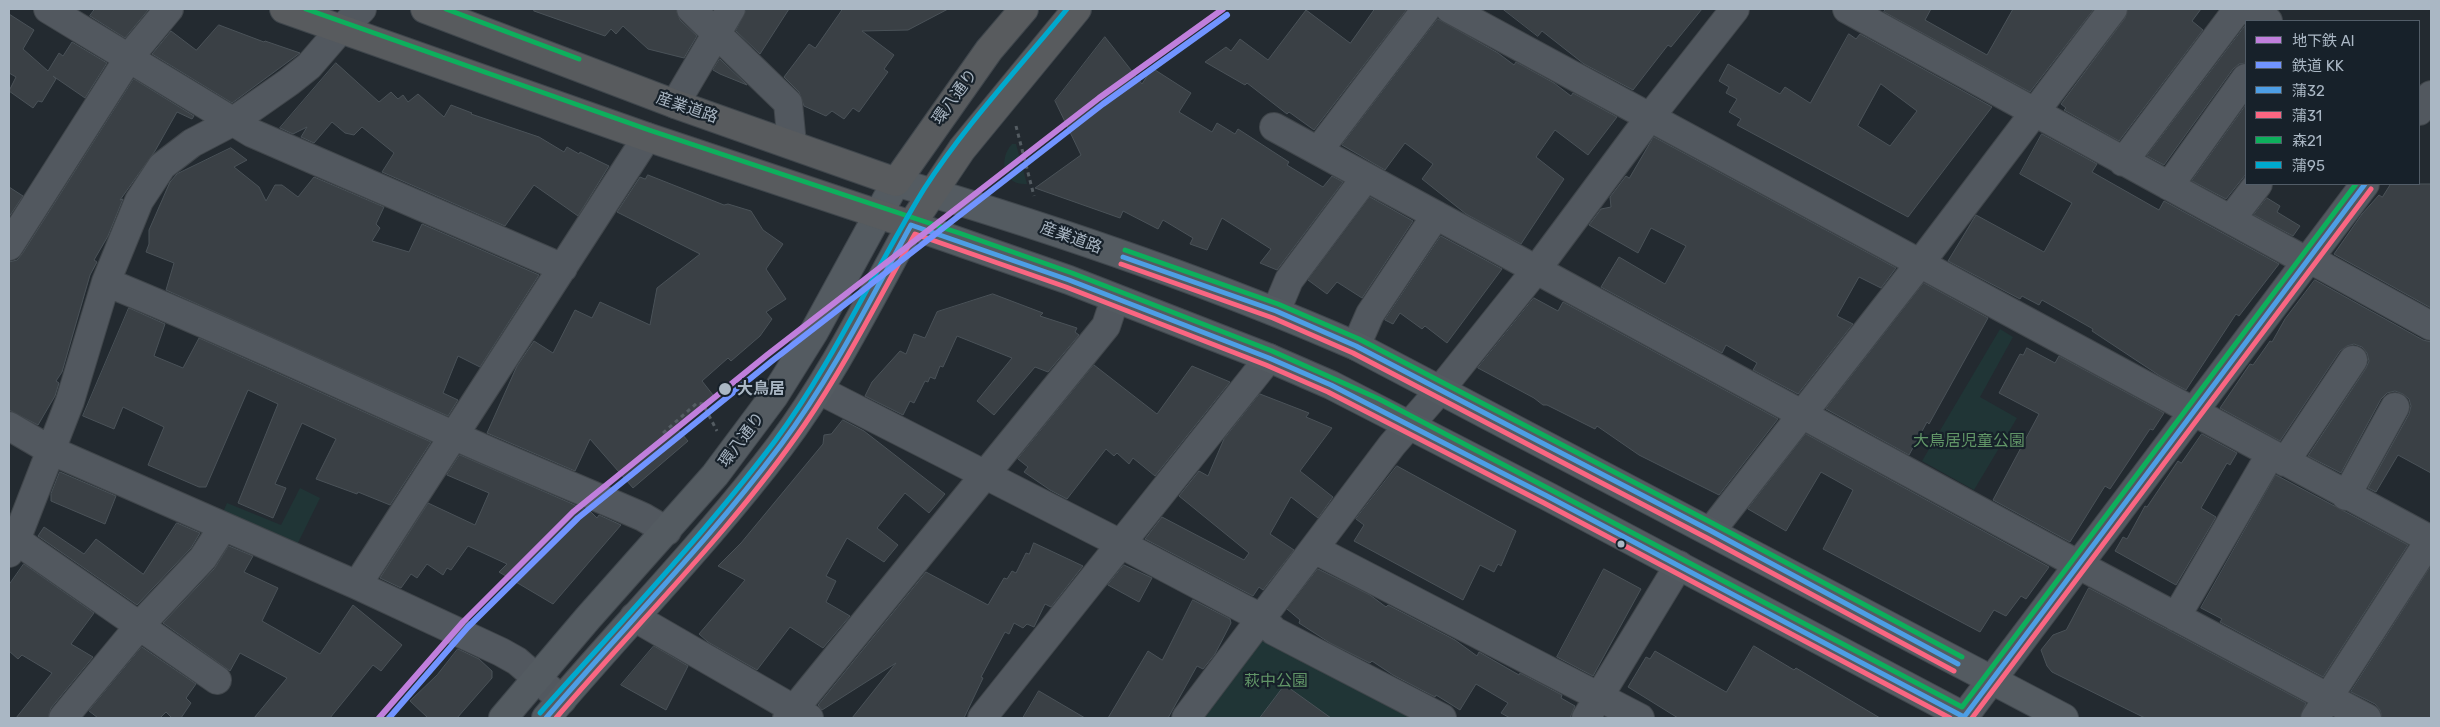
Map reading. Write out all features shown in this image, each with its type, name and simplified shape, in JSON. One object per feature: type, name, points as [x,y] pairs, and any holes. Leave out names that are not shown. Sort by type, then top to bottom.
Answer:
[{"type":"highway","points":[[284,9],[648,138],[912,225]]},
{"type":"highway","name":"産業道路","points":[[425,9],[675,104],[896,182]]},
{"type":"highway","name":"環八通り","points":[[896,182],[989,50],[1024,9]]},
{"type":"highway","name":"環八通り","points":[[912,225],[931,193],[962,149],[1077,9]]},
{"type":"main road","name":"産業道路","points":[[896,182],[1032,224],[1276,311],[1356,346],[1712,531],[2064,718]]},
{"type":"main road","name":"環八通り","points":[[503,718],[715,475],[774,396],[814,332],[896,182]]},
{"type":"main road","name":"環八通り","points":[[554,709],[726,513],[781,445],[819,390],[912,225]]},
{"type":"main road","points":[[912,225],[1069,280],[1270,358],[1340,389],[1679,565],[1965,718]]},
{"type":"street","points":[[48,9],[232,122],[563,268]]},
{"type":"street","points":[[9,246],[128,59],[169,9]]},
{"type":"street","points":[[217,680],[140,625],[13,546],[70,401],[106,282],[140,201],[162,166],[192,143],[232,122],[309,66],[340,30],[362,9]]},
{"type":"street","points":[[691,9],[717,32],[788,103],[792,144]]},
{"type":"street","points":[[675,104],[731,9]]},
{"type":"street","points":[[1318,151],[1426,9]]},
{"type":"street","points":[[1450,9],[2194,410],[2277,459],[2431,539],[2321,708]]},
{"type":"street","points":[[1186,718],[1263,619],[1409,424],[1440,390],[1536,270],[1565,240],[1650,117],[1735,9]]},
{"type":"street","points":[[1847,9],[2034,114],[2431,326]]},
{"type":"street","points":[[1712,531],[1921,262],[2113,9]]},
{"type":"street","points":[[2123,162],[2238,9]]},
{"type":"street","points":[[2246,9],[2266,20]]},
{"type":"street","points":[[2273,20],[2281,9]]},
{"type":"street","points":[[2169,186],[2245,79]]},
{"type":"street","points":[[1274,127],[2176,617],[2321,708],[2367,718]]},
{"type":"street","points":[[357,585],[648,138]]},
{"type":"street","points":[[1276,311],[1289,280],[1366,177]]},
{"type":"street","points":[[2231,220],[2257,185]]},
{"type":"street","points":[[1965,718],[1991,680],[2364,185]]},
{"type":"street","points":[[1356,346],[1370,314],[1436,215]]},
{"type":"street","points":[[106,282],[200,320],[250,345],[294,362],[454,436],[643,518],[667,531]]},
{"type":"street","points":[[634,617],[797,715],[1106,326],[1115,299]]},
{"type":"street","points":[[982,718],[1270,358]]},
{"type":"street","points":[[2176,617],[2277,459],[2353,360]]},
{"type":"street","points":[[819,390],[1121,544],[1263,619],[1274,631],[1442,718]]},
{"type":"street","points":[[2346,496],[2395,407]]},
{"type":"street","points":[[9,426],[50,450],[357,585],[501,652],[517,661],[537,678],[554,709]]},
{"type":"street","points":[[63,718],[140,625],[203,558],[223,527]]},
{"type":"street","points":[[1314,549],[1593,708],[1640,718]]},
{"type":"street","points":[[1593,708],[1679,565]]},
{"type":"path","points":[[1016,126],[1034,196]]},
{"type":"path","points":[[663,432],[697,404],[703,404],[717,431]]},
{"type":"green space","points":[[1012,144],[1016,144],[1027,184],[1013,181],[1005,170],[1005,157]]},
{"type":"green space","name":"大鳥居児童公園","points":[[2000,329],[2013,337],[1980,397],[2017,418],[1974,490],[1922,461]]},
{"type":"green space","points":[[300,488],[320,498],[296,547],[221,517],[227,503],[281,525]]},
{"type":"green space","name":"萩中公園","points":[[1270,635],[1425,718],[1201,718],[1261,639]]},
{"type":"building","points":[[95,9],[149,9],[125,38],[90,16]]},
{"type":"building","points":[[535,9],[676,9],[680,20],[697,36],[684,58],[648,49],[623,26],[616,34],[611,29],[605,36],[534,11]]},
{"type":"building","points":[[747,9],[789,9],[760,54],[736,31]]},
{"type":"building","points":[[843,9],[948,9],[908,30],[862,31],[894,55],[884,69],[888,72],[859,112],[853,108],[844,119],[832,111],[826,116],[804,106],[799,92],[784,77],[809,44],[815,48]]},
{"type":"building","points":[[1375,9],[1407,9],[1314,130],[1289,112],[1287,114],[1247,83],[1245,85],[1205,62],[1226,47],[1231,51],[1240,39],[1268,60],[1306,10],[1350,43]]},
{"type":"building","points":[[1503,9],[1702,9],[1671,47],[1668,45],[1633,90],[1584,64],[1542,31],[1538,36]]},
{"type":"building","points":[[1886,9],[1931,9],[1925,20],[1987,55],[2013,9],[2094,9],[2030,92],[1884,12]]},
{"type":"building","points":[[2128,9],[2201,9],[2192,21],[2203,30],[2119,141],[2064,110],[2066,108],[2061,104],[2125,18]]},
{"type":"building","points":[[9,14],[34,30],[23,49],[48,71],[59,53],[63,56],[72,42],[107,63],[85,98],[53,76],[56,79],[42,102],[38,101],[33,108],[9,91],[16,77],[9,73]]},
{"type":"building","points":[[1438,19],[1498,53],[1514,65],[1516,62],[1554,83],[1571,96],[1573,93],[1617,117],[1588,155],[1555,130],[1536,157],[1564,179],[1521,244],[1466,214],[1422,179],[1433,164],[1405,143],[1385,170],[1342,145]]},
{"type":"building","points":[[219,25],[300,53],[232,103],[152,54],[171,31],[196,50]]},
{"type":"building","points":[[2245,26],[2245,63],[2239,64],[2233,69],[2164,165],[2147,156]]},
{"type":"building","points":[[1849,34],[1856,39],[1860,34],[1992,107],[1908,217],[1737,125],[1741,119],[1729,112],[1737,99],[1726,93],[1729,87],[1719,81],[1728,64],[1780,94],[1785,87],[1810,103]],"holes":[[[1881,84],[1917,111],[1890,146],[1858,126]]]},
{"type":"building","points":[[1105,37],[1142,84],[1152,68],[1191,93],[1179,112],[1212,132],[1217,123],[1235,134],[1238,129],[1289,162],[1287,165],[1323,187],[1332,176],[1343,182],[1277,270],[1260,263],[1271,249],[1222,218],[1207,250],[1190,244],[1193,238],[1163,220],[1158,229],[1123,211],[1120,218],[1035,188],[1081,155],[1055,101]]},
{"type":"building","points":[[720,59],[747,85],[713,70]]},
{"type":"building","points":[[336,63],[379,102],[391,92],[398,99],[403,95],[408,102],[418,94],[444,117],[451,105],[471,114],[539,137],[564,152],[567,147],[609,166],[578,216],[534,185],[505,226],[382,172],[394,153],[362,127],[354,135],[345,133],[332,122],[314,143],[301,137],[307,127],[293,134],[280,128]]},
{"type":"building","points":[[134,79],[194,116],[192,119],[177,112],[155,151],[120,200],[123,199],[108,236],[94,260],[97,262],[90,275],[62,372],[56,381],[59,383],[55,396],[38,425],[9,410],[9,262],[17,260],[22,254]]},
{"type":"building","points":[[2245,106],[2245,175],[2226,199],[2192,181]]},
{"type":"building","points":[[2042,134],[2097,164],[2092,172],[2159,210],[2164,201],[2279,264],[2239,316],[2236,314],[2186,390],[2160,376],[2092,331],[2093,329],[2042,300],[2039,305],[2022,296],[2020,299],[1948,261],[1976,215],[2044,252],[2072,203],[2020,174]]},
{"type":"building","points":[[1654,137],[1896,268],[1881,288],[1859,277],[1837,316],[1853,324],[1798,394],[1753,370],[1757,363],[1726,345],[1722,353],[1601,287],[1619,257],[1665,284],[1686,246],[1651,228],[1638,253],[1589,225],[1601,209],[1611,207],[1610,197],[1626,176],[1629,178]]},
{"type":"building","points":[[231,148],[247,160],[234,167],[259,187],[266,201],[275,185],[282,185],[298,197],[314,177],[384,207],[376,224],[380,228],[372,241],[409,252],[422,224],[539,275],[480,367],[458,356],[443,393],[458,400],[448,416],[166,290],[174,263],[146,252],[149,244],[149,230],[170,182],[177,174]]},
{"type":"building","points":[[648,175],[724,205],[728,204],[751,211],[763,230],[783,244],[766,269],[786,299],[766,312],[772,319],[760,336],[731,361],[728,358],[702,381],[713,395],[676,427],[688,441],[633,488],[590,439],[575,471],[487,433],[517,366],[534,341],[553,353],[575,310],[592,318],[600,302],[650,325],[657,288],[700,254],[617,212],[640,177],[645,179]]},
{"type":"building","points":[[2431,184],[2431,308],[2334,254],[2362,214],[2379,195],[2382,197],[2390,185]]},
{"type":"building","points":[[9,187],[23,196],[9,217]]},
{"type":"building","points":[[1370,197],[1413,221],[1362,298],[1337,282],[1327,294],[1308,280]]},
{"type":"building","points":[[2267,198],[2280,206],[2277,212],[2300,226],[2293,236],[2254,215]]},
{"type":"building","points":[[1441,236],[1502,269],[1447,343],[1425,326],[1422,329],[1400,313],[1393,324],[1385,320]]},
{"type":"building","points":[[2315,280],[2423,340],[2431,342],[2431,473],[2398,455],[2376,492],[2368,488],[2409,414],[2411,406],[2409,399],[2395,391],[2387,393],[2381,399],[2341,473],[2308,456],[2369,361],[2367,353],[2362,347],[2354,344],[2340,351],[2280,441],[2220,408],[2250,364],[2253,365],[2270,341],[2272,342],[2285,319]]},
{"type":"building","points":[[1924,283],[1988,318],[1929,424],[1927,422],[1909,455],[1826,409]]},
{"type":"building","points":[[993,294],[1043,313],[1040,316],[1077,328],[1075,332],[1079,335],[1048,372],[1035,367],[994,415],[977,401],[1012,358],[957,336],[943,367],[940,366],[935,379],[930,377],[928,382],[925,381],[914,403],[910,401],[903,415],[865,396],[872,382],[900,351],[906,354],[914,334],[925,338],[937,312]]},
{"type":"building","points":[[1534,298],[1558,311],[1563,302],[1778,419],[1719,495],[1639,455],[1597,426],[1595,429],[1547,405],[1543,405],[1534,398],[1478,368]]},
{"type":"building","points":[[129,308],[165,324],[154,356],[183,368],[199,338],[431,442],[390,505],[358,492],[357,494],[316,479],[336,439],[302,423],[275,484],[286,488],[273,518],[238,503],[278,404],[248,390],[206,487],[199,487],[148,465],[164,427],[123,407],[114,429],[83,416]]},
{"type":"building","points":[[2027,348],[2055,363],[2059,356],[2164,413],[2153,430],[2150,429],[2110,489],[2105,486],[2070,542],[1993,500],[2039,414],[1999,393],[2020,354],[2023,355]]},
{"type":"building","points":[[1094,365],[1157,414],[1192,366],[1230,382],[1155,476],[1133,458],[1129,464],[1117,453],[1114,456],[1106,449],[1067,499],[1024,472],[1028,467],[1018,459]]},
{"type":"building","points":[[1260,394],[1309,413],[1306,417],[1332,428],[1300,471],[1333,497],[1318,518],[1291,497],[1270,534],[1294,550],[1263,590],[1259,587],[1253,596],[1145,539],[1162,517],[1244,560],[1249,553],[1179,496],[1199,471],[1208,476],[1224,439]]},
{"type":"building","points":[[843,420],[864,431],[945,494],[929,513],[905,493],[877,528],[898,545],[884,562],[847,538],[826,576],[836,581],[826,602],[850,616],[823,648],[790,627],[757,670],[708,642],[699,634],[745,580],[718,566],[741,543],[823,444],[824,435],[831,434]]},
{"type":"building","points":[[1806,434],[2049,567],[2026,599],[2021,596],[2006,616],[1994,610],[1980,632],[1823,549],[1853,490],[1821,472],[1786,531],[1748,509]]},
{"type":"building","points":[[2202,434],[2237,453],[2230,465],[2227,463],[2201,508],[2216,517],[2176,585],[2115,551],[2123,537],[2127,539],[2145,506],[2147,507],[2178,461],[2181,463]]},
{"type":"building","points":[[460,455],[591,512],[597,518],[599,515],[621,525],[553,604],[499,572],[507,564],[468,546],[451,570],[447,568],[443,575],[427,564],[417,578],[411,574],[401,588],[380,578],[428,503],[475,525],[489,493],[447,475]]},
{"type":"building","points":[[1397,466],[1516,531],[1501,566],[1498,564],[1494,572],[1480,565],[1463,600],[1354,541],[1364,525],[1356,519]]},
{"type":"building","points":[[60,472],[116,496],[105,524],[51,501],[51,494]]},
{"type":"building","points":[[2276,475],[2408,545],[2323,677],[2220,622],[2222,619],[2201,608]]},
{"type":"building","points":[[177,523],[200,533],[191,548],[137,605],[38,536],[44,527],[84,554],[96,539],[143,574]]},
{"type":"building","points":[[1034,543],[1083,566],[1051,607],[1045,604],[1034,627],[1027,624],[1023,628],[1014,623],[1009,634],[1005,632],[981,677],[983,678],[964,718],[852,718],[896,663],[822,710],[818,705],[926,572],[988,605],[1004,578],[1007,579],[1012,571],[1016,573],[1026,553],[1029,554]]},
{"type":"building","points":[[229,546],[253,556],[244,572],[278,588],[262,621],[320,654],[353,605],[402,645],[381,671],[373,665],[330,718],[254,718],[287,678],[240,653],[230,671],[163,623],[214,569]]},
{"type":"building","points":[[24,564],[94,613],[71,644],[93,657],[51,708],[48,718],[16,718],[52,673],[22,655],[18,659],[9,651],[9,585]]},
{"type":"building","points":[[1124,565],[1152,578],[1139,602],[1108,585]]},
{"type":"building","points":[[2431,566],[2431,718],[2382,718],[2380,710],[2375,704],[2351,692]]},
{"type":"building","points":[[1318,569],[1370,595],[1386,607],[1388,605],[1455,640],[1477,656],[1479,652],[1519,675],[1520,673],[1562,695],[1561,698],[1575,706],[1570,718],[1510,718],[1501,713],[1508,703],[1476,684],[1460,710],[1436,695],[1435,697],[1393,675],[1372,661],[1370,663],[1330,643],[1299,623],[1300,620],[1287,609]]},
{"type":"building","points":[[1604,569],[1641,589],[1593,676],[1557,657]]},
{"type":"building","points":[[2089,588],[2306,703],[2300,718],[2145,718],[2052,672],[2047,666],[2041,650],[2053,635],[2066,630]]},
{"type":"building","points":[[1193,600],[1230,619],[1231,623],[1215,654],[1203,669],[1197,666],[1168,718],[1108,718],[1148,651],[1162,660]]},
{"type":"building","points":[[654,646],[688,666],[666,710],[621,685]]},
{"type":"building","points":[[1754,646],[1794,670],[1796,668],[1880,718],[1678,718],[1628,687],[1646,657],[1650,659],[1655,651],[1726,692]]},
{"type":"building","points":[[142,647],[196,684],[186,698],[191,703],[181,718],[172,718],[166,712],[160,718],[98,718],[89,711]]},
{"type":"building","points":[[458,649],[479,659],[492,671],[492,678],[457,718],[428,718],[410,701],[437,675]]},
{"type":"building","points":[[1285,685],[1331,718],[1260,718]]},
{"type":"building","points":[[1039,691],[1085,718],[1023,718]]},
{"type":"metro line","name":"Al","points":[[379,718],[463,622],[573,512],[767,355],[1099,98],[1223,9]]},
{"type":"rail line","name":"KK","points":[[389,718],[468,627],[578,518],[772,361],[1103,104],[1227,15]]},
{"type":"transit line","name":"森21","points":[[306,9],[649,130],[962,234],[1072,273],[1272,351],[1379,399],[1962,707],[2355,185]]},
{"type":"transit line","name":"森21","points":[[446,9],[579,59]]},
{"type":"transit line","name":"蒲95","points":[[540,713],[690,545],[775,441],[816,380],[905,220],[940,165],[975,119],[1067,9]]},
{"type":"transit line","name":"蒲32","points":[[546,718],[695,550],[780,446],[817,393],[911,225],[1069,280],[1269,358],[1331,385],[1547,496],[1964,717],[2364,185]]},
{"type":"transit line","name":"蒲31","points":[[1972,718],[2371,189]]},
{"type":"transit line","name":"蒲31","points":[[556,718],[716,538],[777,463],[805,424],[834,378],[915,234],[1066,287],[1266,365],[1328,392],[1544,503],[1950,718]]},
{"type":"transit line","name":"森21","points":[[1125,250],[1278,304],[1359,339],[1714,524],[1962,657]]},
{"type":"transit line","name":"蒲32","points":[[1123,257],[1276,311],[1356,346],[1711,531],[1958,664]]},
{"type":"transit line","name":"蒲31","points":[[1121,264],[1273,318],[1353,353],[1707,538],[1954,671]]},
{"type":"place","name":"大鳥居","points":[[725,389]]}]
